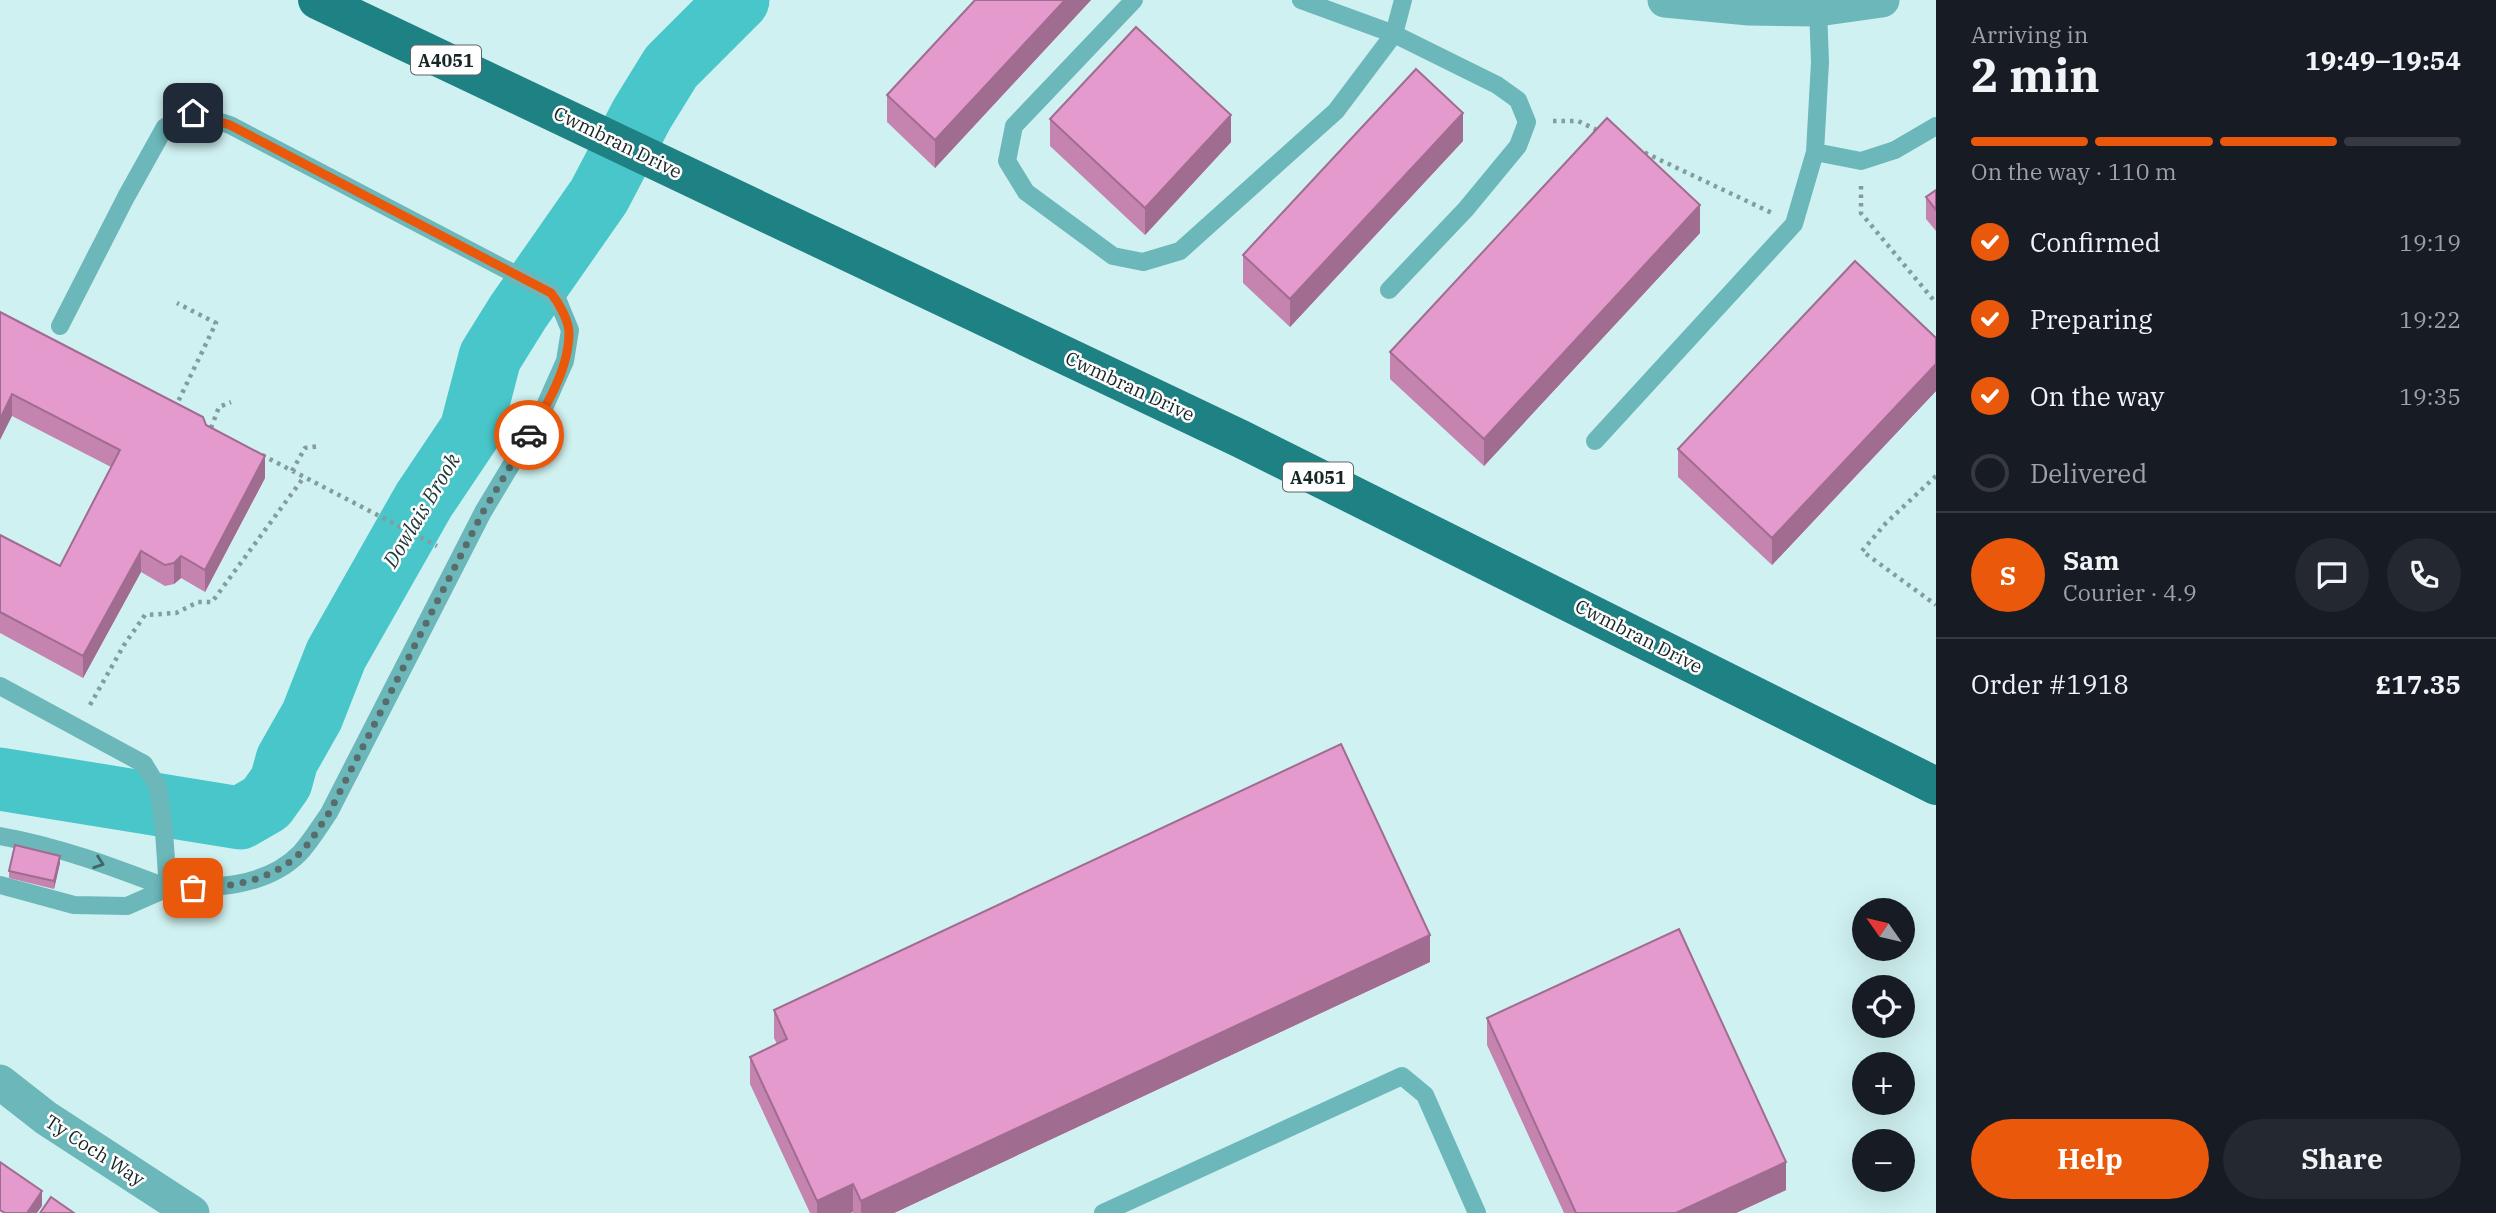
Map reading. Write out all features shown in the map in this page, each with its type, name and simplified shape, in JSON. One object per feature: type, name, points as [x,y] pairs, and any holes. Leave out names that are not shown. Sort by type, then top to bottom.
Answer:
[{"type":"main road","name":"Cwmbran Drive","points":[[317,0],[1254,445],[1936,786]]},
{"type":"street","points":[[1665,0],[1749,8],[1818,9],[1882,0]]},
{"type":"street","name":"Ty Coch Way","points":[[0,1082],[46,1118],[183,1211]]},
{"type":"lane","points":[[1134,0],[1014,126],[1007,161],[1027,192],[1113,256],[1143,262],[1180,251],[1336,111],[1394,34],[1403,0]]},
{"type":"lane","points":[[1301,0],[1394,34],[1497,85],[1518,100],[1527,122],[1518,146],[1466,209],[1389,290]]},
{"type":"lane","points":[[1595,441],[1794,224],[1815,152],[1820,62],[1818,9]]},
{"type":"lane","points":[[0,836],[34,842],[102,863],[168,888],[218,888],[248,881],[275,871],[300,853],[329,813],[483,512],[540,417],[565,361],[570,330],[558,301],[551,293],[230,125],[193,113],[165,127],[60,326]]},
{"type":"lane","points":[[1815,152],[1861,161],[1895,150],[1936,126]]},
{"type":"lane","points":[[0,686],[144,764],[158,787],[168,888]]},
{"type":"lane","points":[[0,885],[74,905],[127,906],[168,888]]},
{"type":"lane","points":[[1103,1213],[1402,1076],[1425,1095],[1477,1213]]},
{"type":"path","points":[[1527,122],[1578,121],[1602,132]]},
{"type":"path","points":[[1626,144],[1794,224]]},
{"type":"path","points":[[1861,161],[1861,213],[1936,303]]},
{"type":"path","points":[[177,303],[216,323],[174,408],[187,415]]},
{"type":"path","points":[[211,428],[219,407],[231,402]]},
{"type":"path","points":[[199,421],[223,434]]},
{"type":"path","points":[[292,471],[305,447],[319,446]]},
{"type":"path","points":[[258,453],[460,558]]},
{"type":"path","points":[[1936,476],[1886,523],[1862,551],[1936,606]]},
{"type":"path","points":[[77,727],[124,645],[145,615],[176,613],[198,602],[212,602],[304,477]]},
{"type":"building","points":[[975,0],[1065,0],[935,140],[887,95]]},
{"type":"building","points":[[1136,27],[1231,115],[1145,208],[1050,119]]},
{"type":"building","points":[[1416,69],[1463,113],[1290,299],[1243,255]]},
{"type":"building","points":[[1607,118],[1700,205],[1484,439],[1390,352]]},
{"type":"building","points":[[1936,190],[1936,210],[1926,197]]},
{"type":"building","points":[[1855,261],[1936,338],[1936,364],[1772,538],[1678,449]]},
{"type":"building","points":[[0,312],[203,417],[206,425],[265,456],[205,570],[181,556],[174,563],[165,565],[141,551],[83,656],[0,612],[0,535],[60,566],[120,450],[12,394],[0,419]]},
{"type":"building","points":[[1341,744],[1430,935],[861,1201],[853,1184],[817,1201],[750,1057],[787,1039],[774,1010]]},
{"type":"building","points":[[15,845],[60,856],[54,881],[9,871]]},
{"type":"building","points":[[1679,929],[1786,1162],[1676,1213],[1576,1213],[1487,1018]]},
{"type":"building","points":[[0,1162],[42,1191],[27,1213],[5,1213],[0,1210]]},
{"type":"building","points":[[51,1197],[74,1213],[40,1213]]},
{"type":"waterway","name":"Dowlais Brook","points":[[0,779],[240,818],[266,803],[281,782],[287,760],[312,716],[336,655],[424,500],[471,430],[490,357],[599,196],[642,114],[671,67],[738,0]]},
{"type":"way so far","points":[[193,888],[218,888],[248,881],[275,871],[300,853],[329,813],[483,512],[529,435]]},
{"type":"route","points":[[193,113],[230,125],[551,293],[558,301],[570,330],[565,361],[529,435]]}]
